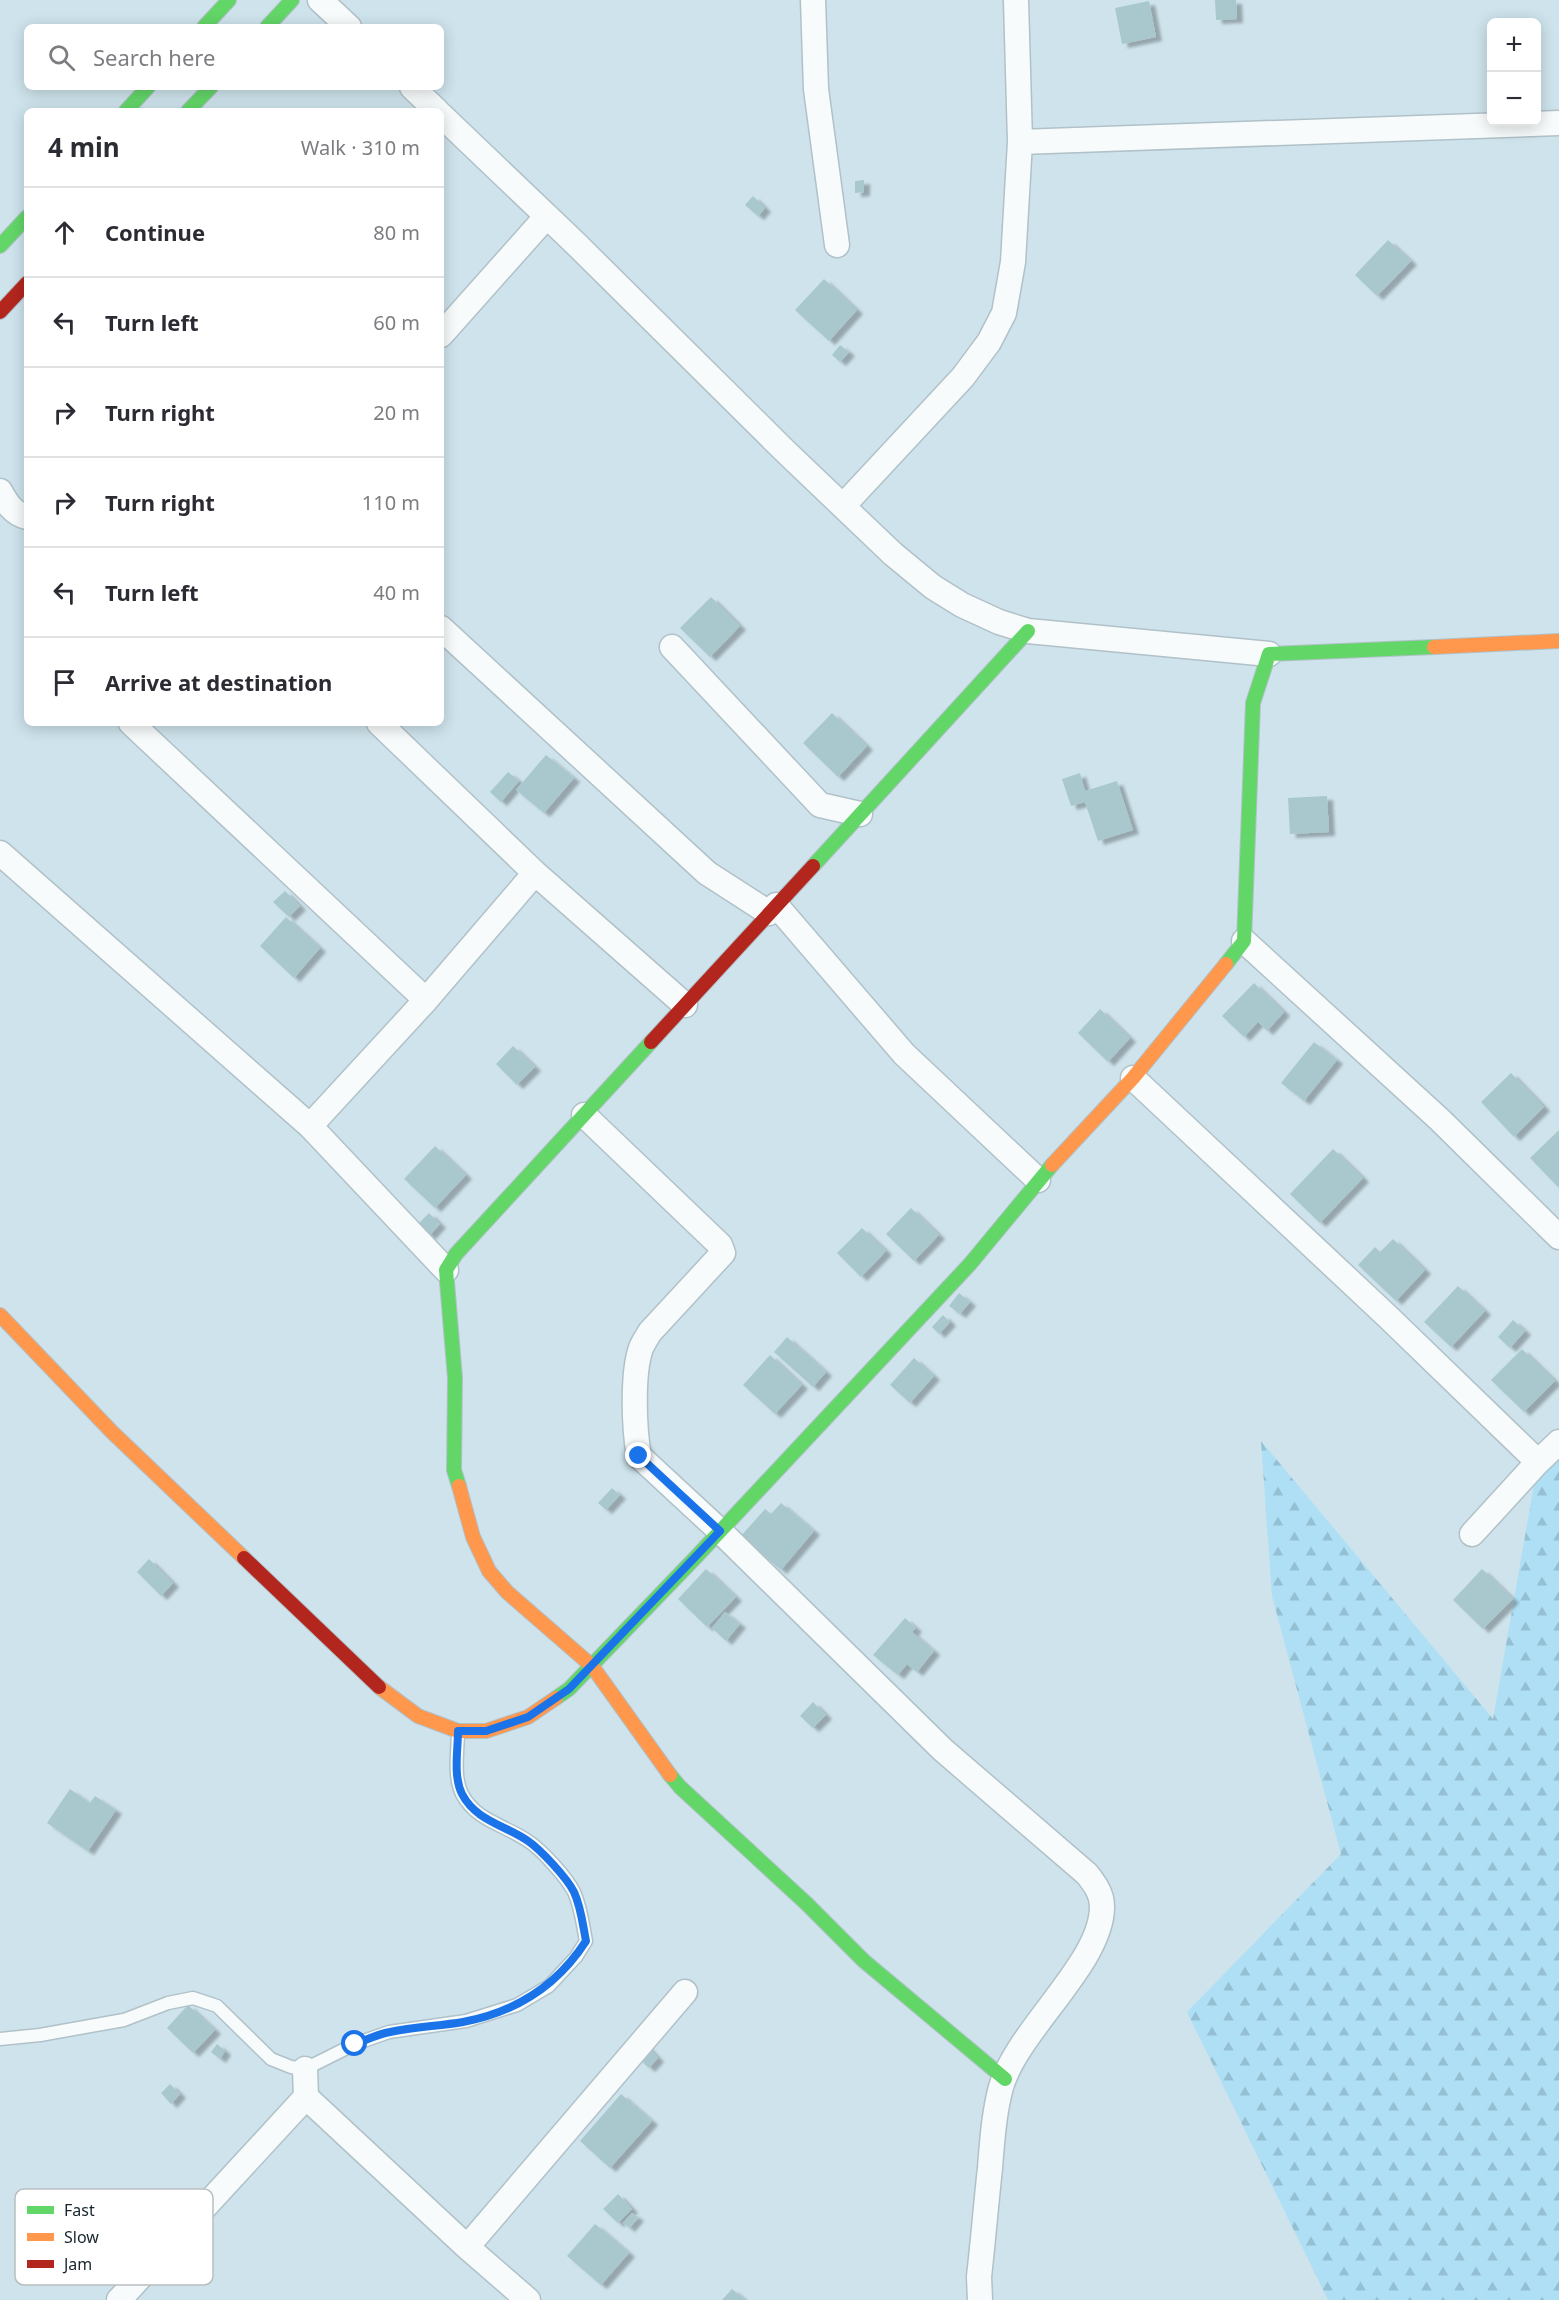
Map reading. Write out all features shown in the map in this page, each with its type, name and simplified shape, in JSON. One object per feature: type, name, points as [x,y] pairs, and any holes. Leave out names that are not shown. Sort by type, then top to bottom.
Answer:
[{"type":"main road","points":[[207,24],[229,0]]},
{"type":"main road","points":[[270,24],[292,0]]},
{"type":"main road","points":[[129,108],[145,90]]},
{"type":"main road","points":[[191,108],[208,90]]},
{"type":"main road","points":[[0,246],[24,220]]},
{"type":"main road","points":[[0,312],[24,286]]},
{"type":"main road","points":[[1005,2079],[864,1961],[807,1904],[680,1787],[592,1666],[507,1592],[489,1571],[473,1537],[454,1470],[455,1378],[446,1270],[456,1254],[1028,631]]},
{"type":"main road","points":[[0,1315],[112,1432],[382,1689],[418,1716],[458,1731],[486,1731],[528,1717],[569,1689],[592,1666],[970,1264],[1038,1180],[1133,1078],[1244,941],[1253,703],[1269,654],[1559,641]]},
{"type":"street","points":[[320,0],[346,24]]},
{"type":"street","points":[[813,0],[816,89],[837,245]]},
{"type":"street","points":[[843,506],[963,377],[989,342],[1005,313],[1013,262],[1020,142],[1016,0]]},
{"type":"street","points":[[415,90],[434,108]]},
{"type":"street","points":[[444,118],[893,554],[933,587],[962,605],[999,622],[1028,631],[1269,654]]},
{"type":"street","points":[[1020,142],[1559,123]]},
{"type":"street","points":[[444,332],[547,216]]},
{"type":"street","points":[[0,491],[8,504],[24,516]]},
{"type":"street","points":[[444,631],[707,873],[772,909],[904,1054],[1038,1180]]},
{"type":"street","points":[[672,647],[820,805],[860,814]]},
{"type":"street","points":[[134,726],[426,1000]]},
{"type":"street","points":[[382,726],[535,873],[685,1005]]},
{"type":"street","points":[[0,853],[310,1126],[446,1270]]},
{"type":"street","points":[[310,1126],[426,1000],[535,873]]},
{"type":"street","points":[[1244,941],[1439,1119],[1559,1237]]},
{"type":"street","points":[[1133,1078],[1387,1316],[1538,1462]]},
{"type":"street","points":[[584,1115],[720,1245],[723,1253],[650,1332],[641,1347],[636,1369],[636,1443],[639,1456],[720,1531],[943,1750],[1087,1874],[1097,1888],[1102,1905],[1098,1928],[1088,1952],[1022,2045],[1001,2088],[992,2142],[979,2277],[980,2300]]},
{"type":"street","points":[[1472,1534],[1559,1442]]},
{"type":"street","points":[[467,2247],[685,1992]]},
{"type":"street","points":[[213,2198],[306,2097],[305,2069]]},
{"type":"street","points":[[306,2097],[467,2247],[528,2300]]},
{"type":"street","points":[[119,2300],[133,2285]]},
{"type":"lane","points":[[0,2039],[40,2035],[124,2020],[168,2003],[193,1998],[217,2006],[271,2060],[305,2069],[355,2044],[389,2032],[466,2021],[517,2005],[549,1986],[576,1957],[586,1941],[574,1892],[529,1841],[498,1827],[478,1814],[462,1794],[457,1778],[458,1731]]},
{"type":"green space","points":[[1261,1441],[1493,1719],[1538,1462],[1559,1442],[1559,2300],[1328,2300],[1187,2012],[1341,1854],[1272,1596]]},
{"type":"building","points":[[1215,0],[1236,0],[1237,19],[1216,20]]},
{"type":"building","points":[[1149,1],[1156,37],[1122,44],[1115,8]]},
{"type":"building","points":[[864,180],[864,192],[855,193],[855,181]]},
{"type":"building","points":[[753,196],[765,208],[758,216],[745,205]]},
{"type":"building","points":[[1388,240],[1411,261],[1377,296],[1355,275]]},
{"type":"building","points":[[824,279],[857,310],[829,341],[795,310]]},
{"type":"building","points":[[840,345],[849,352],[840,362],[832,355]]},
{"type":"building","points":[[711,597],[740,626],[710,657],[680,628]]},
{"type":"building","points":[[832,713],[867,746],[838,777],[803,743]]},
{"type":"building","points":[[546,755],[574,778],[544,813],[516,790]]},
{"type":"building","points":[[508,772],[519,781],[501,802],[490,792]]},
{"type":"building","points":[[1080,773],[1085,791],[1117,781],[1133,830],[1098,841],[1085,802],[1071,806],[1062,779]]},
{"type":"building","points":[[1327,796],[1329,832],[1290,834],[1288,798]]},
{"type":"building","points":[[285,891],[300,906],[289,917],[273,902]]},
{"type":"building","points":[[286,917],[320,948],[294,978],[260,946]]},
{"type":"building","points":[[1254,983],[1284,1012],[1267,1031],[1258,1022],[1244,1037],[1222,1016]]},
{"type":"building","points":[[1100,1009],[1130,1038],[1108,1062],[1078,1033]]},
{"type":"building","points":[[1314,1042],[1337,1060],[1304,1101],[1281,1083]]},
{"type":"building","points":[[513,1046],[535,1067],[517,1085],[496,1064]]},
{"type":"building","points":[[1511,1073],[1544,1107],[1514,1137],[1481,1102]]},
{"type":"building","points":[[1559,1130],[1559,1188],[1530,1158]]},
{"type":"building","points":[[435,1146],[466,1175],[435,1208],[404,1179]]},
{"type":"building","points":[[1333,1149],[1363,1178],[1320,1223],[1290,1194]]},
{"type":"building","points":[[911,1208],[939,1235],[914,1261],[886,1234]]},
{"type":"building","points":[[429,1213],[440,1224],[429,1236],[418,1224]]},
{"type":"building","points":[[862,1228],[886,1251],[861,1277],[837,1253]]},
{"type":"building","points":[[1393,1239],[1425,1270],[1396,1301],[1358,1265],[1375,1247],[1380,1252]]},
{"type":"building","points":[[1458,1286],[1485,1311],[1451,1347],[1424,1322]]},
{"type":"building","points":[[959,1293],[970,1302],[960,1314],[949,1306]]},
{"type":"building","points":[[943,1315],[950,1322],[939,1334],[932,1327]]},
{"type":"building","points":[[1513,1320],[1525,1331],[1510,1348],[1498,1337]]},
{"type":"building","points":[[787,1337],[826,1372],[813,1387],[774,1352]]},
{"type":"building","points":[[1522,1349],[1555,1381],[1524,1412],[1491,1380]]},
{"type":"building","points":[[770,1355],[802,1385],[775,1414],[743,1385]]},
{"type":"building","points":[[914,1358],[934,1376],[910,1403],[890,1385]]},
{"type":"building","points":[[612,1488],[620,1495],[606,1510],[598,1503]]},
{"type":"building","points":[[781,1503],[814,1531],[781,1570],[741,1536],[765,1509],[771,1514]]},
{"type":"building","points":[[149,1559],[173,1583],[161,1596],[137,1572]]},
{"type":"building","points":[[706,1569],[736,1597],[707,1627],[678,1599]]},
{"type":"building","points":[[1482,1569],[1513,1599],[1483,1629],[1453,1600]]},
{"type":"building","points":[[725,1612],[740,1624],[726,1641],[712,1628]]},
{"type":"building","points":[[905,1618],[916,1628],[912,1632],[934,1651],[917,1672],[907,1664],[898,1675],[873,1655]]},
{"type":"building","points":[[813,1702],[826,1715],[813,1728],[800,1716]]},
{"type":"building","points":[[70,1789],[90,1803],[95,1796],[116,1810],[88,1851],[47,1823]]},
{"type":"building","points":[[188,2005],[215,2030],[193,2053],[167,2028]]},
{"type":"building","points":[[217,2044],[225,2051],[220,2059],[211,2052]]},
{"type":"building","points":[[645,2044],[658,2058],[649,2068],[635,2055]]},
{"type":"building","points":[[170,2084],[180,2094],[171,2104],[161,2093]]},
{"type":"building","points":[[621,2094],[652,2121],[610,2168],[580,2141]]},
{"type":"building","points":[[618,2194],[632,2209],[618,2223],[603,2209]]},
{"type":"building","points":[[632,2213],[638,2217],[629,2228],[623,2223]]},
{"type":"building","points":[[595,2224],[629,2253],[601,2285],[567,2256]]},
{"type":"building","points":[[732,2289],[745,2300],[722,2300]]},
{"type":"traffic: fast","points":[[207,24],[229,0]]},
{"type":"traffic: fast","points":[[270,24],[292,0]]},
{"type":"traffic: fast","points":[[129,108],[145,90]]},
{"type":"traffic: fast","points":[[191,108],[208,90]]},
{"type":"traffic: fast","points":[[0,246],[24,220]]},
{"type":"traffic: fast","points":[[813,866],[1028,631]]},
{"type":"traffic: fast","points":[[1226,964],[1244,941],[1253,703],[1269,654],[1434,647]]},
{"type":"traffic: fast","points":[[459,1486],[454,1470],[455,1378],[446,1270],[456,1254],[651,1042]]},
{"type":"traffic: fast","points":[[556,1698],[569,1689],[696,1557],[970,1264],[1052,1165]]},
{"type":"traffic: fast","points":[[670,1775],[864,1961],[1005,2079]]},
{"type":"traffic: slow","points":[[1434,647],[1559,641]]},
{"type":"traffic: slow","points":[[1052,1165],[1133,1078],[1226,964]]},
{"type":"traffic: slow","points":[[0,1315],[112,1432],[244,1558]]},
{"type":"traffic: slow","points":[[459,1486],[473,1537],[489,1571],[507,1592],[592,1666],[670,1775]]},
{"type":"traffic: slow","points":[[379,1687],[418,1716],[458,1731],[486,1731],[528,1717],[556,1698]]},
{"type":"traffic: jam","points":[[0,312],[24,286]]},
{"type":"traffic: jam","points":[[651,1042],[813,866]]},
{"type":"traffic: jam","points":[[244,1558],[379,1687]]},
{"type":"route","points":[[355,2044],[389,2032],[466,2021],[517,2005],[549,1986],[576,1957],[586,1941],[583,1921],[574,1892],[553,1866],[529,1841],[498,1827],[478,1814],[462,1794],[457,1778],[458,1731],[486,1731],[528,1717],[569,1689],[720,1531],[639,1456]]}]
